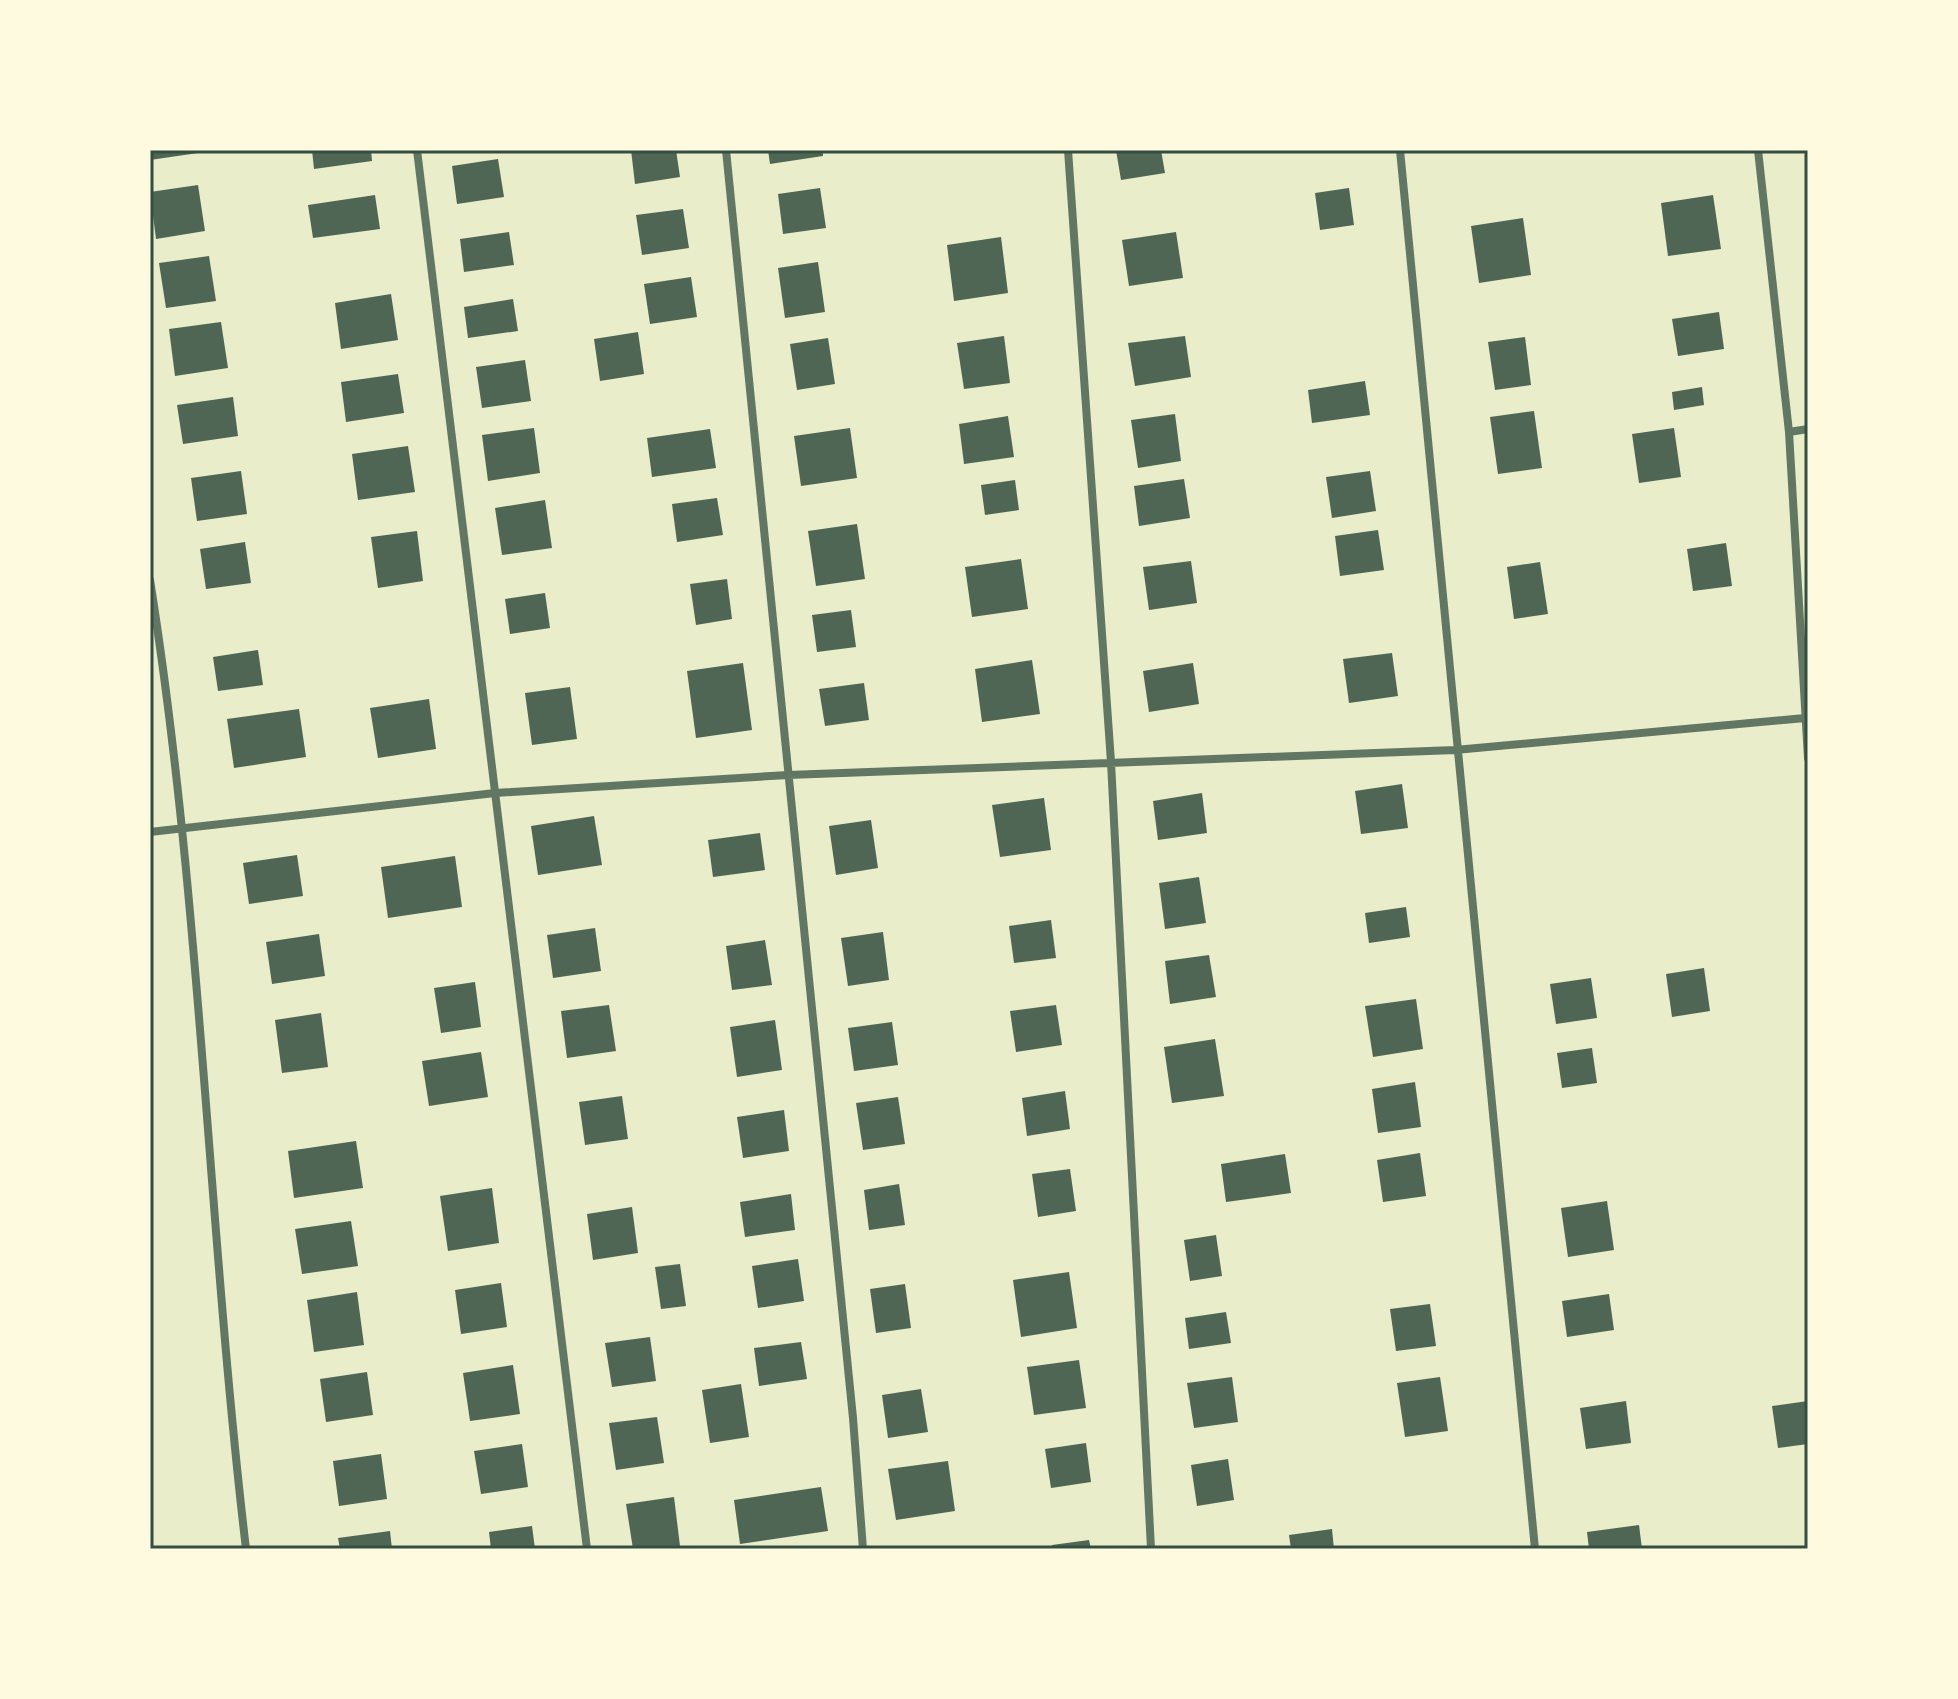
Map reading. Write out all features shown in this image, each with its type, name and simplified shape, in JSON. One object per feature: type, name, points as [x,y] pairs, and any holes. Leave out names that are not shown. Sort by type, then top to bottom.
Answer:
[{"type":"street","points":[[417,150],[587,1549]]},
{"type":"street","points":[[726,150],[853,1418],[863,1549]]},
{"type":"street","points":[[1068,150],[1111,762],[1151,1549]]},
{"type":"street","points":[[1400,150],[1455,750],[1535,1549]]},
{"type":"street","points":[[1758,150],[1789,432],[1808,758]]},
{"type":"street","points":[[1789,432],[1808,429]]},
{"type":"street","points":[[150,580],[166,680],[182,830],[246,1549]]},
{"type":"street","points":[[150,832],[495,793],[788,775],[1455,750],[1805,718]]},
{"type":"building","points":[[150,150],[205,150],[205,152],[150,160]]},
{"type":"building","points":[[312,150],[371,150],[372,161],[314,169]]},
{"type":"building","points":[[631,150],[676,150],[680,177],[635,184]]},
{"type":"building","points":[[768,150],[823,150],[823,156],[770,164]]},
{"type":"building","points":[[1116,150],[1161,150],[1165,173],[1121,180]]},
{"type":"building","points":[[498,159],[504,197],[457,204],[452,166]]},
{"type":"building","points":[[198,185],[205,231],[156,239],[150,192]]},
{"type":"building","points":[[820,188],[826,228],[783,234],[778,194]]},
{"type":"building","points":[[1349,188],[1354,225],[1320,230],[1315,193]]},
{"type":"building","points":[[375,195],[380,229],[313,238],[308,205]]},
{"type":"building","points":[[1713,195],[1721,249],[1668,256],[1661,203]]},
{"type":"building","points":[[683,209],[689,248],[642,255],[636,215]]},
{"type":"building","points":[[1523,218],[1531,275],[1479,283],[1471,226]]},
{"type":"building","points":[[509,232],[514,265],[464,272],[460,239]]},
{"type":"building","points":[[1176,232],[1183,278],[1129,286],[1122,240]]},
{"type":"building","points":[[1001,237],[1008,293],[954,301],[947,245]]},
{"type":"building","points":[[209,256],[216,301],[166,308],[159,263]]},
{"type":"building","points":[[818,262],[825,312],[785,318],[778,268]]},
{"type":"building","points":[[691,277],[697,317],[650,324],[644,284]]},
{"type":"building","points":[[391,294],[398,340],[341,349],[335,303]]},
{"type":"building","points":[[513,299],[518,331],[468,338],[464,307]]},
{"type":"building","points":[[1719,312],[1724,349],[1678,356],[1672,319]]},
{"type":"building","points":[[221,322],[228,368],[175,376],[169,329]]},
{"type":"building","points":[[638,332],[644,374],[600,381],[594,339]]},
{"type":"building","points":[[1004,336],[1010,383],[964,389],[957,343]]},
{"type":"building","points":[[1185,336],[1191,377],[1135,386],[1128,343]]},
{"type":"building","points":[[1525,337],[1531,385],[1495,390],[1488,342]]},
{"type":"building","points":[[828,338],[835,384],[797,390],[790,344]]},
{"type":"building","points":[[525,360],[531,401],[482,408],[476,367]]},
{"type":"building","points":[[398,374],[404,413],[346,422],[341,382]]},
{"type":"building","points":[[1365,381],[1370,415],[1312,423],[1308,390]]},
{"type":"building","points":[[1702,387],[1704,405],[1674,410],[1672,392]]},
{"type":"building","points":[[233,397],[238,436],[183,444],[177,405]]},
{"type":"building","points":[[1534,411],[1542,468],[1498,474],[1490,417]]},
{"type":"building","points":[[1175,414],[1181,461],[1138,468],[1131,420]]},
{"type":"building","points":[[1008,416],[1014,457],[964,464],[959,424]]},
{"type":"building","points":[[534,428],[540,473],[488,481],[482,435]]},
{"type":"building","points":[[850,428],[857,478],[801,486],[794,436]]},
{"type":"building","points":[[1674,428],[1681,477],[1639,483],[1632,434]]},
{"type":"building","points":[[710,429],[716,468],[652,477],[647,438]]},
{"type":"building","points":[[408,446],[415,492],[358,500],[352,454]]},
{"type":"building","points":[[241,471],[247,514],[197,521],[191,478]]},
{"type":"building","points":[[1370,471],[1376,511],[1332,518],[1326,477]]},
{"type":"building","points":[[1184,479],[1190,518],[1139,526],[1134,486]]},
{"type":"building","points":[[1015,480],[1019,510],[985,515],[981,485]]},
{"type":"building","points":[[717,498],[723,535],[677,542],[672,504]]},
{"type":"building","points":[[545,500],[552,548],[502,555],[495,508]]},
{"type":"building","points":[[857,524],[865,579],[816,586],[808,531]]},
{"type":"building","points":[[1378,530],[1384,570],[1340,576],[1335,536]]},
{"type":"building","points":[[417,531],[423,581],[378,588],[371,537]]},
{"type":"building","points":[[245,542],[251,583],[206,589],[200,549]]},
{"type":"building","points":[[1726,543],[1732,586],[1693,591],[1687,549]]},
{"type":"building","points":[[1021,559],[1028,609],[972,617],[965,567]]},
{"type":"building","points":[[1191,561],[1197,603],[1149,610],[1143,567]]},
{"type":"building","points":[[1540,562],[1548,614],[1514,619],[1507,567]]},
{"type":"building","points":[[727,579],[732,619],[696,625],[690,584]]},
{"type":"building","points":[[545,593],[550,628],[510,634],[505,599]]},
{"type":"building","points":[[851,610],[856,647],[817,652],[812,615]]},
{"type":"building","points":[[258,650],[263,685],[218,691],[213,657]]},
{"type":"building","points":[[1392,653],[1398,696],[1349,703],[1343,659]]},
{"type":"building","points":[[1032,660],[1040,714],[982,722],[975,669]]},
{"type":"building","points":[[743,663],[752,730],[696,738],[687,671]]},
{"type":"building","points":[[1193,663],[1199,704],[1149,712],[1143,671]]},
{"type":"building","points":[[864,683],[869,720],[825,726],[819,689]]},
{"type":"building","points":[[570,687],[577,739],[532,745],[525,693]]},
{"type":"building","points":[[429,699],[436,749],[378,758],[370,708]]},
{"type":"building","points":[[299,709],[306,757],[234,768],[227,719]]},
{"type":"building","points":[[1402,784],[1408,828],[1361,834],[1355,791]]},
{"type":"building","points":[[1202,793],[1207,833],[1158,840],[1153,801]]},
{"type":"building","points":[[1044,798],[1051,850],[1000,857],[992,805]]},
{"type":"building","points":[[594,816],[602,865],[538,875],[531,826]]},
{"type":"building","points":[[871,820],[878,868],[836,875],[829,826]]},
{"type":"building","points":[[760,833],[765,870],[713,877],[708,840]]},
{"type":"building","points":[[297,855],[303,896],[249,904],[243,863]]},
{"type":"building","points":[[455,856],[462,907],[388,918],[381,867]]},
{"type":"building","points":[[1199,877],[1206,923],[1165,929],[1159,883]]},
{"type":"building","points":[[1406,907],[1410,937],[1369,943],[1365,913]]},
{"type":"building","points":[[1051,920],[1056,958],[1014,963],[1009,926]]},
{"type":"building","points":[[595,928],[601,971],[553,978],[547,935]]},
{"type":"building","points":[[883,932],[889,980],[848,986],[841,938]]},
{"type":"building","points":[[319,934],[325,976],[272,984],[266,942]]},
{"type":"building","points":[[765,940],[772,985],[732,990],[726,946]]},
{"type":"building","points":[[1209,955],[1216,997],[1170,1004],[1165,961]]},
{"type":"building","points":[[1704,968],[1710,1011],[1672,1017],[1666,974]]},
{"type":"building","points":[[1591,978],[1597,1018],[1556,1024],[1550,984]]},
{"type":"building","points":[[475,982],[481,1027],[441,1033],[434,988]]},
{"type":"building","points":[[1416,999],[1423,1049],[1373,1057],[1365,1006]]},
{"type":"building","points":[[609,1005],[616,1051],[567,1058],[561,1011]]},
{"type":"building","points":[[1056,1005],[1062,1045],[1016,1052],[1010,1011]]},
{"type":"building","points":[[321,1013],[328,1067],[282,1073],[275,1020]]},
{"type":"building","points":[[775,1020],[782,1070],[737,1077],[730,1027]]},
{"type":"building","points":[[892,1022],[898,1065],[854,1071],[848,1028]]},
{"type":"building","points":[[1215,1039],[1224,1096],[1172,1103],[1164,1047]]},
{"type":"building","points":[[1592,1048],[1597,1083],[1562,1088],[1557,1053]]},
{"type":"building","points":[[481,1052],[488,1097],[429,1106],[422,1061]]},
{"type":"building","points":[[1415,1082],[1421,1127],[1378,1133],[1372,1089]]},
{"type":"building","points":[[1065,1091],[1070,1129],[1027,1136],[1022,1098]]},
{"type":"building","points":[[622,1096],[628,1139],[585,1145],[579,1102]]},
{"type":"building","points":[[898,1097],[905,1144],[863,1150],[856,1103]]},
{"type":"building","points":[[784,1110],[789,1151],[743,1158],[737,1117]]},
{"type":"building","points":[[356,1141],[363,1188],[294,1198],[288,1151]]},
{"type":"building","points":[[1420,1153],[1426,1196],[1383,1202],[1377,1160]]},
{"type":"building","points":[[1285,1154],[1291,1193],[1226,1202],[1221,1164]]},
{"type":"building","points":[[1070,1169],[1076,1211],[1038,1217],[1032,1174]]},
{"type":"building","points":[[899,1184],[905,1225],[869,1230],[864,1190]]},
{"type":"building","points":[[492,1188],[499,1243],[448,1251],[440,1196]]},
{"type":"building","points":[[791,1194],[795,1230],[745,1237],[740,1202]]},
{"type":"building","points":[[1607,1201],[1614,1250],[1568,1257],[1561,1208]]},
{"type":"building","points":[[632,1207],[638,1253],[593,1260],[587,1214]]},
{"type":"building","points":[[351,1221],[358,1266],[302,1274],[295,1229]]},
{"type":"building","points":[[1216,1235],[1222,1276],[1190,1281],[1184,1240]]},
{"type":"building","points":[[798,1259],[804,1301],[758,1308],[752,1266]]},
{"type":"building","points":[[680,1264],[686,1306],[661,1309],[655,1267]]},
{"type":"building","points":[[1069,1272],[1077,1328],[1021,1337],[1013,1280]]},
{"type":"building","points":[[501,1283],[507,1327],[461,1334],[455,1290]]},
{"type":"building","points":[[905,1284],[911,1328],[876,1333],[870,1289]]},
{"type":"building","points":[[357,1292],[364,1345],[314,1352],[307,1300]]},
{"type":"building","points":[[1609,1294],[1614,1330],[1567,1337],[1562,1301]]},
{"type":"building","points":[[1430,1304],[1436,1346],[1396,1351],[1390,1309]]},
{"type":"building","points":[[1226,1312],[1231,1343],[1189,1349],[1185,1318]]},
{"type":"building","points":[[650,1337],[656,1381],[612,1387],[605,1343]]},
{"type":"building","points":[[801,1342],[807,1379],[759,1386],[754,1348]]},
{"type":"building","points":[[1079,1360],[1086,1408],[1034,1415],[1027,1367]]},
{"type":"building","points":[[513,1365],[520,1414],[470,1421],[463,1373]]},
{"type":"building","points":[[367,1372],[373,1415],[326,1422],[320,1379]]},
{"type":"building","points":[[1232,1377],[1238,1422],[1194,1428],[1187,1383]]},
{"type":"building","points":[[1440,1377],[1448,1431],[1405,1437],[1397,1383]]},
{"type":"building","points":[[741,1384],[749,1437],[710,1443],[702,1390]]},
{"type":"building","points":[[921,1389],[928,1432],[888,1438],[882,1395]]},
{"type":"building","points":[[1626,1401],[1631,1443],[1586,1449],[1580,1408]]},
{"type":"building","points":[[1808,1401],[1808,1444],[1778,1448],[1772,1406]]},
{"type":"building","points":[[657,1417],[664,1463],[616,1470],[609,1423]]},
{"type":"building","points":[[1086,1443],[1091,1482],[1051,1488],[1045,1449]]},
{"type":"building","points":[[522,1444],[528,1487],[481,1494],[474,1451]]},
{"type":"building","points":[[381,1454],[387,1499],[339,1506],[333,1461]]},
{"type":"building","points":[[1228,1459],[1234,1500],[1197,1506],[1191,1465]]},
{"type":"building","points":[[948,1461],[955,1511],[896,1520],[888,1469]]},
{"type":"building","points":[[821,1487],[828,1531],[740,1544],[734,1500]]},
{"type":"building","points":[[674,1497],[680,1546],[633,1549],[626,1504]]},
{"type":"building","points":[[1639,1525],[1642,1549],[1589,1549],[1587,1532]]},
{"type":"building","points":[[532,1526],[535,1549],[491,1549],[489,1532]]},
{"type":"building","points":[[1332,1529],[1334,1549],[1291,1549],[1289,1535]]},
{"type":"building","points":[[390,1531],[392,1549],[340,1549],[338,1538]]},
{"type":"building","points":[[1089,1540],[1091,1549],[1053,1549],[1052,1545]]}]
